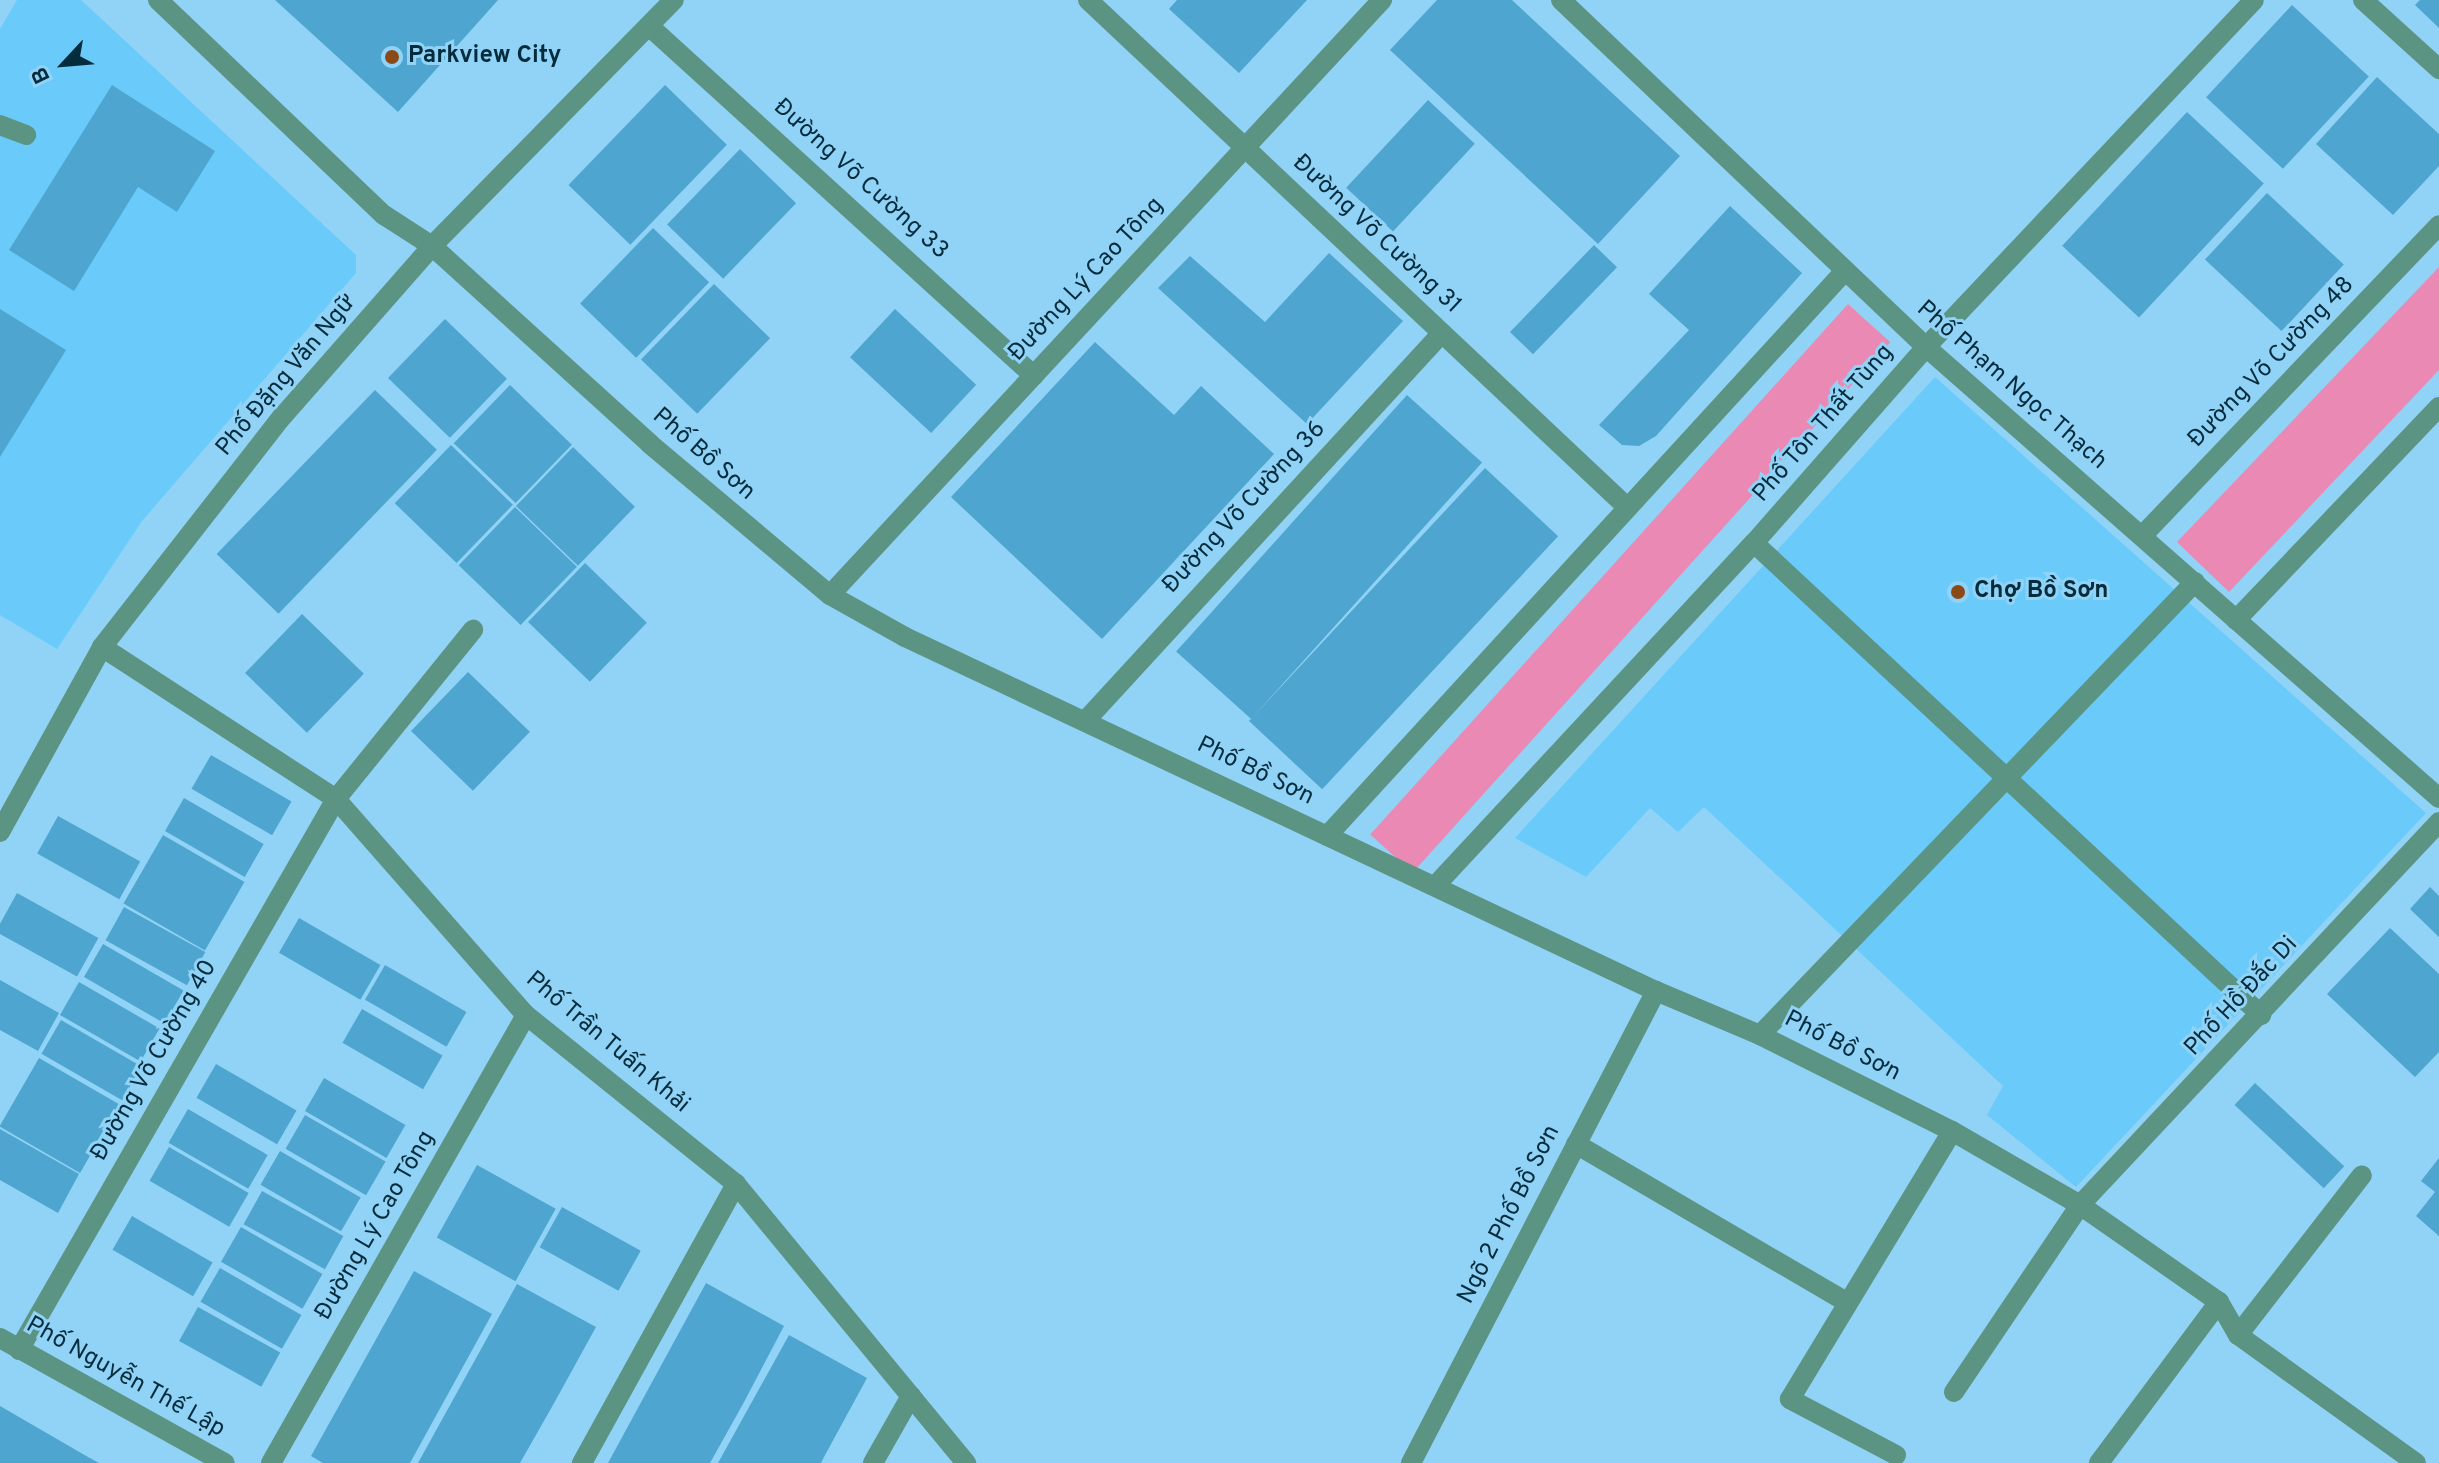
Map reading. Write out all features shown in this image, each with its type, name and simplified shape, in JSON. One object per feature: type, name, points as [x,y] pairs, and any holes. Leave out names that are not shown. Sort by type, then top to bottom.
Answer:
[{"type":"street","name":"Phố Bồ Sơn","points":[[158,0],[384,215],[432,246],[650,444],[830,595],[905,637],[1087,719],[1656,991],[1760,1035],[1952,1131],[2080,1205],[2219,1302],[2238,1335],[2416,1463]]},
{"type":"street","name":"Phố Đặng Văn Ngữ","points":[[0,832],[102,647],[282,417],[432,246],[674,0]]},
{"type":"street","name":"Đường Võ Cường 31","points":[[1088,0],[1628,508]]},
{"type":"street","name":"Đường Lý Cao Tông","points":[[830,595],[1382,0]]},
{"type":"street","name":"Phố Phạm Ngọc Thạch","points":[[1561,0],[1926,347],[2439,798]]},
{"type":"street","name":"Phố Tôn Thất Tùng","points":[[1435,886],[1754,543],[1926,347],[2254,0]]},
{"type":"street","points":[[2363,0],[2439,69]]},
{"type":"street","name":"Đường Võ Cường 33","points":[[649,26],[1034,376]]},
{"type":"street","points":[[0,125],[26,135]]},
{"type":"street","name":"Đường Võ Cường 48","points":[[2142,536],[2439,225]]},
{"type":"street","points":[[1327,836],[1844,272]]},
{"type":"street","name":"Đường Võ Cường 36","points":[[1087,719],[1442,333]]},
{"type":"street","points":[[2236,620],[2439,407]]},
{"type":"street","points":[[1754,543],[2009,775],[2261,1015]]},
{"type":"street","points":[[1760,1035],[2195,582]]},
{"type":"street","name":"Đường Võ Cường 40","points":[[19,1350],[336,799],[473,630]]},
{"type":"street","name":"Phố Trần Tuấn Khải","points":[[102,647],[336,799],[526,1015],[736,1184],[966,1463]]},
{"type":"street","name":"Phố Hồ Đắc Di","points":[[1954,1392],[2080,1205],[2439,822]]},
{"type":"street","name":"Ngõ 2 Phố Bồ Sơn","points":[[1411,1463],[1656,991]]},
{"type":"street","name":"Đường Lý Cao Tông","points":[[271,1463],[526,1015]]},
{"type":"street","points":[[1896,1455],[1790,1399],[1952,1131]]},
{"type":"street","points":[[1576,1144],[1846,1302]]},
{"type":"street","points":[[2238,1335],[2362,1175]]},
{"type":"street","points":[[582,1463],[736,1184]]},
{"type":"street","points":[[2099,1463],[2219,1302]]},
{"type":"street","name":"Phố Nguyễn Thế Lập","points":[[0,1338],[225,1463]]},
{"type":"street","points":[[873,1463],[911,1396]]},
{"type":"shaded area","points":[[17,0],[81,0],[356,255],[356,273],[142,521],[57,649],[0,615],[0,29]]},
{"type":"shaded area","points":[[2439,267],[2439,370],[2229,592],[2177,542]]},
{"type":"shaded area","points":[[1848,304],[1890,342],[1413,873],[1370,835]]},
{"type":"shaded area","name":"Chợ Bồ Sơn","points":[[1935,377],[2426,813],[2076,1187],[1987,1115],[2003,1086],[1704,807],[1678,832],[1650,808],[1586,877],[1515,838]]},
{"type":"building","name":"Parkview City","points":[[275,0],[498,0],[398,112]]},
{"type":"building","points":[[1177,0],[1307,0],[1239,73],[1169,9]]},
{"type":"building","points":[[1437,0],[1512,0],[1680,156],[1598,244],[1390,50]]},
{"type":"building","points":[[2420,0],[2439,0],[2439,28],[2415,5]]},
{"type":"building","points":[[2292,5],[2369,77],[2283,169],[2206,97]]},
{"type":"building","points":[[2377,77],[2439,134],[2439,166],[2393,215],[2316,144]]},
{"type":"building","points":[[112,85],[215,151],[177,212],[138,187],[74,291],[9,250]]},
{"type":"building","points":[[665,85],[727,145],[630,245],[568,185]]},
{"type":"building","points":[[1428,100],[1475,144],[1393,231],[1346,188]]},
{"type":"building","points":[[2187,112],[2264,184],[2139,317],[2062,246]]},
{"type":"building","points":[[740,149],[796,203],[723,279],[667,225]]},
{"type":"building","points":[[2267,193],[2344,265],[2282,331],[2205,260]]},
{"type":"building","points":[[1730,206],[1802,273],[1656,436],[1639,446],[1622,445],[1599,425],[1689,330],[1649,294]]},
{"type":"building","points":[[653,228],[709,282],[636,358],[580,304]]},
{"type":"building","points":[[1594,245],[1617,267],[1533,354],[1510,332]]},
{"type":"building","points":[[1329,253],[1403,321],[1307,424],[1158,288],[1190,256],[1265,322]]},
{"type":"building","points":[[714,284],[770,338],[697,414],[641,360]]},
{"type":"building","points":[[0,309],[66,350],[0,457]]},
{"type":"building","points":[[895,309],[976,385],[931,433],[850,357]]},
{"type":"building","points":[[445,319],[507,379],[450,438],[388,378]]},
{"type":"building","points":[[1095,342],[1174,415],[1201,386],[1274,454],[1102,639],[951,497]]},
{"type":"building","points":[[510,385],[572,445],[516,503],[454,443]]},
{"type":"building","points":[[375,390],[437,450],[278,614],[217,554]]},
{"type":"building","points":[[1407,395],[1482,463],[1251,719],[1176,651]]},
{"type":"building","points":[[451,445],[513,505],[457,563],[395,503]]},
{"type":"building","points":[[573,447],[635,507],[578,566],[516,506]]},
{"type":"building","points":[[1485,468],[1558,536],[1322,789],[1249,721]]},
{"type":"building","points":[[515,507],[577,567],[521,625],[459,565]]},
{"type":"building","points":[[585,563],[647,623],[590,682],[528,622]]},
{"type":"building","points":[[302,614],[364,674],[307,733],[245,673]]},
{"type":"building","points":[[468,672],[530,732],[473,791],[411,731]]},
{"type":"building","points":[[211,755],[292,802],[272,835],[191,789]]},
{"type":"building","points":[[184,798],[264,844],[245,877],[165,831]]},
{"type":"building","points":[[58,816],[140,862],[119,899],[37,854]]},
{"type":"building","points":[[163,835],[244,882],[205,950],[124,903]]},
{"type":"building","points":[[2430,887],[2439,896],[2439,937],[2410,909]]},
{"type":"building","points":[[17,893],[98,938],[77,977],[0,934],[0,924]]},
{"type":"building","points":[[124,907],[205,952],[187,985],[106,940]]},
{"type":"building","points":[[299,918],[380,965],[360,1000],[279,953]]},
{"type":"building","points":[[2390,928],[2439,974],[2439,1052],[2415,1077],[2327,994]]},
{"type":"building","points":[[103,944],[184,990],[165,1023],[84,977]]},
{"type":"building","points":[[385,965],[466,1012],[446,1047],[365,1000]]},
{"type":"building","points":[[0,980],[59,1013],[38,1051],[0,1030]]},
{"type":"building","points":[[79,982],[160,1028],[141,1061],[60,1015]]},
{"type":"building","points":[[362,1009],[443,1056],[423,1089],[343,1043]]},
{"type":"building","points":[[61,1020],[142,1066],[122,1100],[42,1054]]},
{"type":"building","points":[[39,1058],[120,1104],[80,1173],[0,1127]]},
{"type":"building","points":[[216,1064],[297,1110],[277,1144],[196,1098]]},
{"type":"building","points":[[324,1078],[405,1125],[386,1158],[305,1111]]},
{"type":"building","points":[[2255,1083],[2344,1166],[2324,1188],[2235,1105]]},
{"type":"building","points":[[188,1109],[268,1155],[248,1189],[169,1143]]},
{"type":"building","points":[[305,1115],[386,1162],[366,1195],[286,1149]]},
{"type":"building","points":[[0,1129],[79,1174],[58,1213],[0,1180]]},
{"type":"building","points":[[169,1147],[249,1193],[229,1227],[150,1181]]},
{"type":"building","points":[[280,1151],[361,1198],[341,1231],[260,1185]]},
{"type":"building","points":[[2439,1158],[2439,1236],[2416,1216],[2435,1192],[2421,1181]]},
{"type":"building","points":[[477,1165],[556,1209],[515,1281],[437,1238]]},
{"type":"building","points":[[262,1191],[343,1236],[325,1269],[244,1224]]},
{"type":"building","points":[[562,1207],[641,1251],[618,1291],[540,1247]]},
{"type":"building","points":[[132,1216],[213,1262],[193,1296],[112,1250]]},
{"type":"building","points":[[241,1227],[322,1274],[302,1309],[221,1262]]},
{"type":"building","points":[[220,1268],[301,1315],[282,1349],[200,1302]]},
{"type":"building","points":[[414,1271],[492,1314],[410,1463],[323,1463],[311,1456]]},
{"type":"building","points":[[706,1283],[784,1326],[743,1404],[710,1463],[608,1463]]},
{"type":"building","points":[[517,1284],[596,1327],[553,1405],[520,1463],[418,1463]]},
{"type":"building","points":[[198,1307],[280,1353],[261,1387],[179,1341]]},
{"type":"building","points":[[789,1335],[867,1378],[821,1463],[718,1463]]},
{"type":"building","points":[[0,1406],[88,1457],[99,1463],[0,1463]]},
{"type":"place","name":"Parkview City","points":[[392,57]]},
{"type":"place","name":"Chợ Bồ Sơn","points":[[1958,592]]}]
